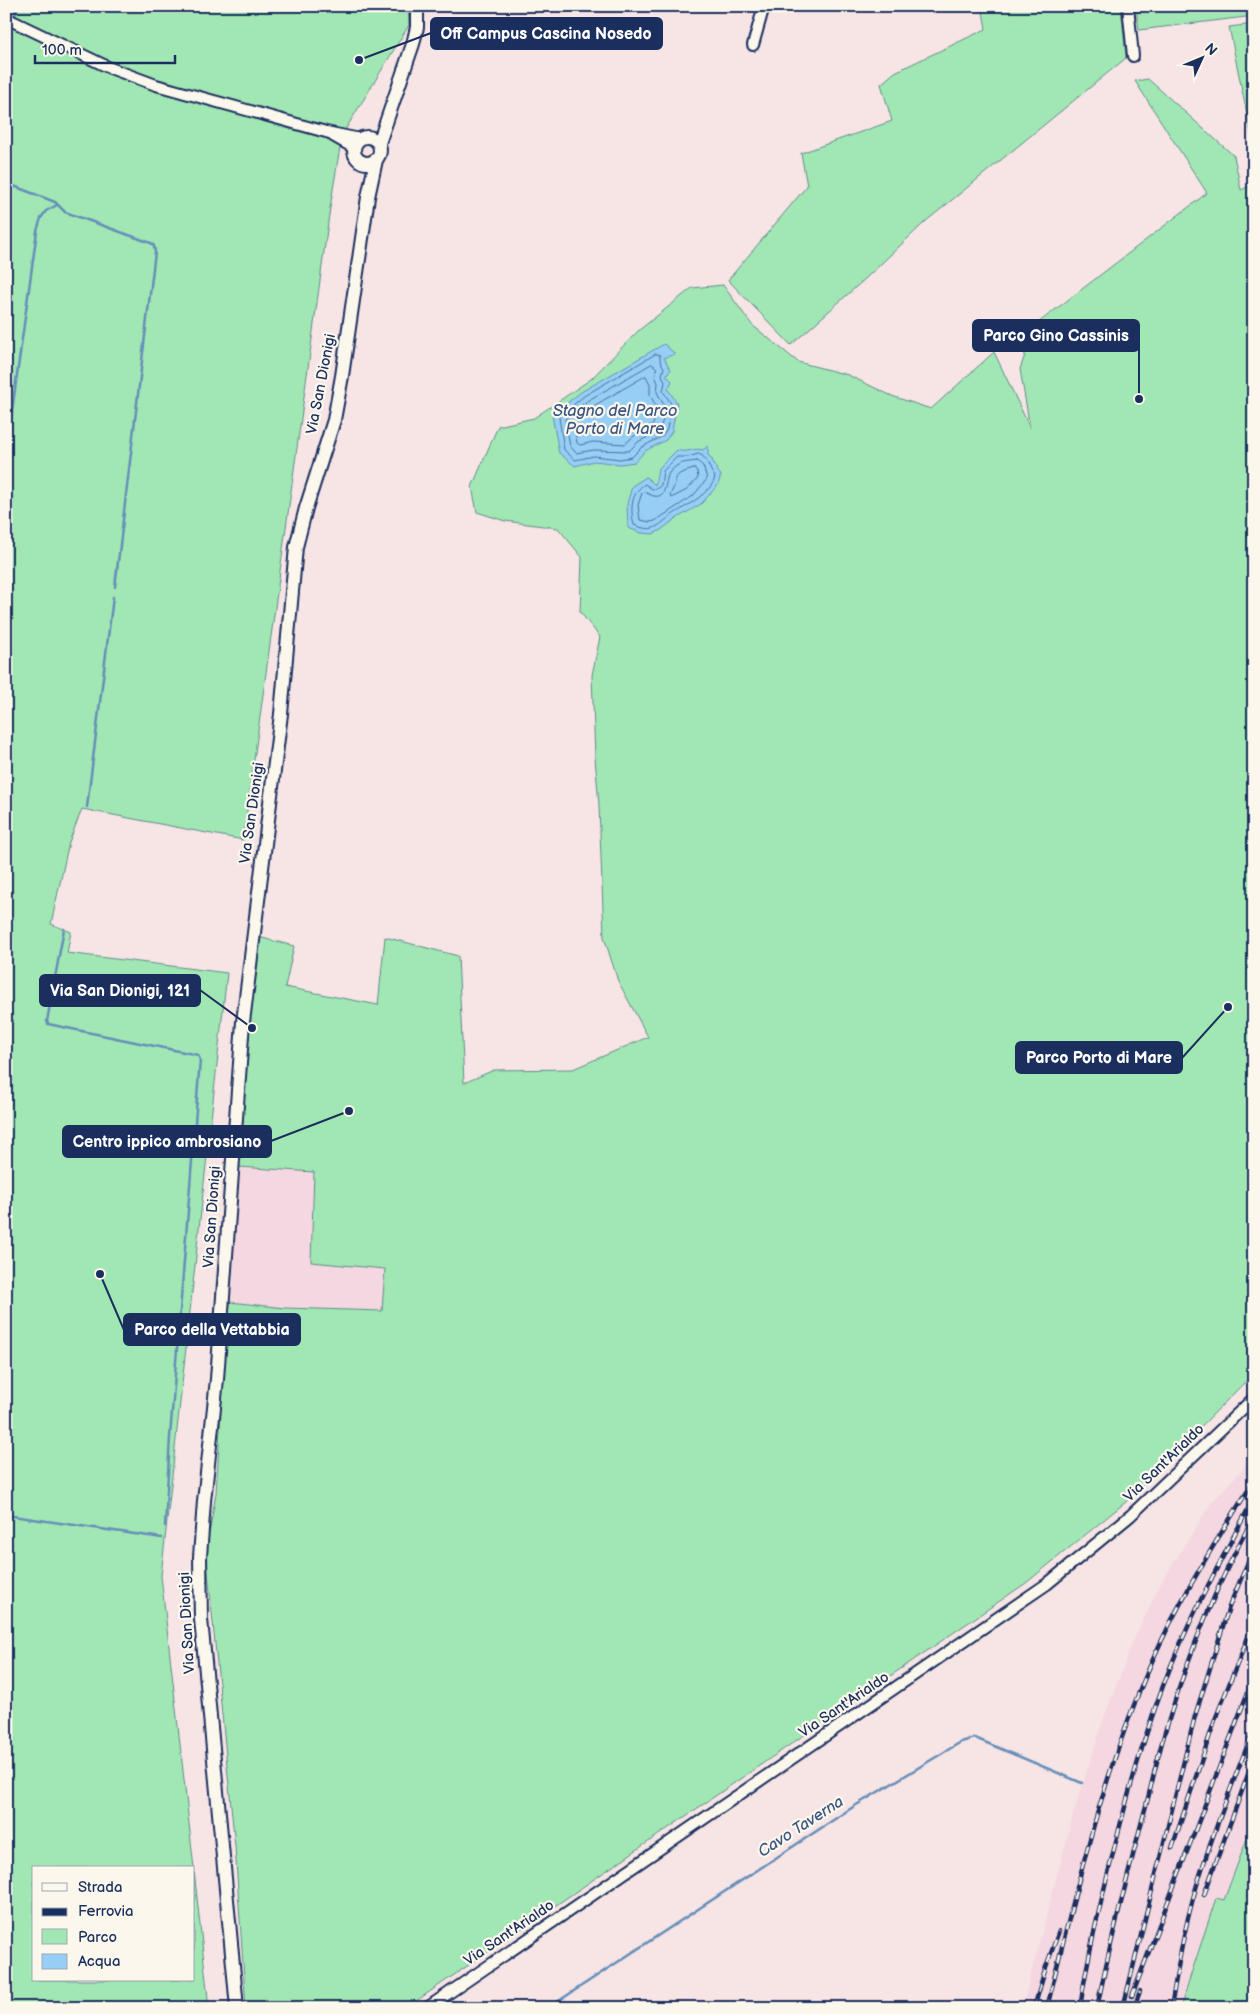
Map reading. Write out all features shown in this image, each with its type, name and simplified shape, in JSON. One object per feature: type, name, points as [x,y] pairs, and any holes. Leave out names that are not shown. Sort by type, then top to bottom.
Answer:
[{"type":"street","name":"Via San Dionigi","points":[[368,198],[362,162],[355,157],[391,106],[413,44],[417,28],[417,6]]},
{"type":"street","points":[[754,45],[764,6]]},
{"type":"street","points":[[1128,6],[1133,56]]},
{"type":"street","points":[[6,18],[110,68],[156,85],[365,142]]},
{"type":"street","name":"Via San Dionigi","points":[[237,2008],[201,1619],[200,1557],[217,1379],[243,1020],[280,723],[296,547],[306,508],[334,420],[368,198],[376,160],[380,154],[365,142]]},
{"type":"street","points":[[362,162],[370,163],[376,160]]},
{"type":"street","name":"Via Sant'Arialdo","points":[[428,2008],[1047,1584],[1130,1516],[1254,1398]]},
{"type":"shaded area","points":[[239,1167],[314,1172],[311,1262],[385,1269],[382,1311],[285,1308],[230,1302]]},
{"type":"shaded area","points":[[1254,1453],[1254,1820],[1224,1901],[1216,1898],[1180,2008],[1022,2008],[1074,1812],[1104,1718],[1132,1644],[1161,1583],[1212,1502],[1241,1471]]},
{"type":"green space","points":[[6,6],[408,6],[409,25],[342,135],[330,208],[243,840],[82,809],[69,842],[51,924],[71,932],[67,953],[227,973],[161,1576],[194,1866],[32,1866],[32,1982],[195,1982],[195,1879],[209,2008],[6,2008]]},
{"type":"green space","points":[[982,6],[1121,6],[1126,58],[925,222],[791,345],[728,280],[807,186],[801,153],[892,121],[881,84],[895,72],[986,29]]},
{"type":"green space","points":[[1136,6],[1254,6],[1254,16],[1139,30]]},
{"type":"green space","points":[[1254,24],[1254,148],[1229,27]]},
{"type":"green space","points":[[1148,79],[1234,156],[1241,190],[1254,184],[1254,1373],[1127,1501],[1026,1583],[406,2008],[246,2008],[235,1846],[206,1552],[216,1493],[230,1302],[285,1308],[382,1311],[385,1269],[311,1262],[314,1172],[239,1167],[245,1020],[254,936],[294,946],[285,987],[378,1005],[385,937],[458,956],[464,1083],[494,1070],[573,1069],[648,1037],[618,981],[604,937],[592,675],[600,637],[580,612],[582,557],[558,528],[505,521],[477,512],[472,487],[498,426],[534,418],[591,379],[638,331],[692,288],[723,285],[752,325],[798,362],[848,375],[892,396],[931,409],[994,352],[1030,428],[1020,369],[1025,355],[1021,336],[1207,193],[1135,81]]},
{"type":"green space","points":[[1254,1820],[1254,2008],[1180,2008],[1216,1898],[1224,1900]]},
{"type":"water","name":"Stagno del Parco Porto di Mare","points":[[664,344],[675,354],[664,358],[671,370],[666,375],[672,381],[668,389],[677,403],[672,431],[666,440],[645,451],[635,462],[620,464],[594,461],[575,466],[559,453],[552,415],[581,392]]},
{"type":"water","name":"Stagno del Parco Porto di Mare","points":[[708,446],[708,455],[721,475],[718,485],[701,504],[653,534],[642,533],[628,528],[627,504],[632,486],[646,477],[655,485],[658,469],[677,450],[703,450]]},
{"type":"waterway","points":[[14,19],[18,6]]},
{"type":"waterway","points":[[6,41],[12,24]]},
{"type":"waterway","points":[[6,183],[55,202],[65,212],[151,243],[154,246],[155,252],[115,587]]},
{"type":"waterway","points":[[6,454],[37,231],[41,218],[46,211],[57,205]]},
{"type":"waterway","points":[[87,807],[113,597]]},
{"type":"waterway","points":[[64,929],[48,1024],[198,1055],[200,1060],[170,1437],[165,1526]]},
{"type":"waterway","points":[[6,1515],[162,1538]]},
{"type":"waterway","name":"Cavo Taverna","points":[[548,2008],[853,1807],[961,1742],[975,1738],[1082,1783]]},
{"type":"railway","points":[[1047,2008],[1094,1823],[1108,1777],[1141,1688],[1181,1602],[1216,1541],[1254,1481]]},
{"type":"railway","points":[[1080,2008],[1091,1948],[1114,1849],[1149,1726],[1173,1662],[1194,1614],[1254,1498]]},
{"type":"railway","points":[[1097,2008],[1125,1886],[1160,1750],[1175,1702],[1193,1648],[1215,1594],[1254,1517]]},
{"type":"railway","points":[[1123,2008],[1195,1716],[1229,1607],[1254,1548]]},
{"type":"railway","points":[[1172,1848],[1216,1717],[1254,1622]]},
{"type":"railway","points":[[1132,1996],[1254,1676]]},
{"type":"railway","points":[[1171,2008],[1184,1936],[1197,1883],[1254,1729]]},
{"type":"railway","points":[[1204,1895],[1254,1758]]},
{"type":"railway","points":[[1034,2008],[1059,1931]]},
{"type":"railway","points":[[1134,2008],[1140,1991]]},
{"type":"place","name":"Off Campus Cascina Nosedo","points":[[359,60]]},
{"type":"place","name":"Parco Gino Cassinis","points":[[1139,399]]},
{"type":"place","name":"Parco Porto di Mare","points":[[1228,1007]]},
{"type":"place","name":"Via San Dionigi, 121","points":[[252,1028]]},
{"type":"place","name":"Centro ippico ambrosiano","points":[[349,1111]]},
{"type":"place","name":"Parco della Vettabbia","points":[[100,1274]]}]
